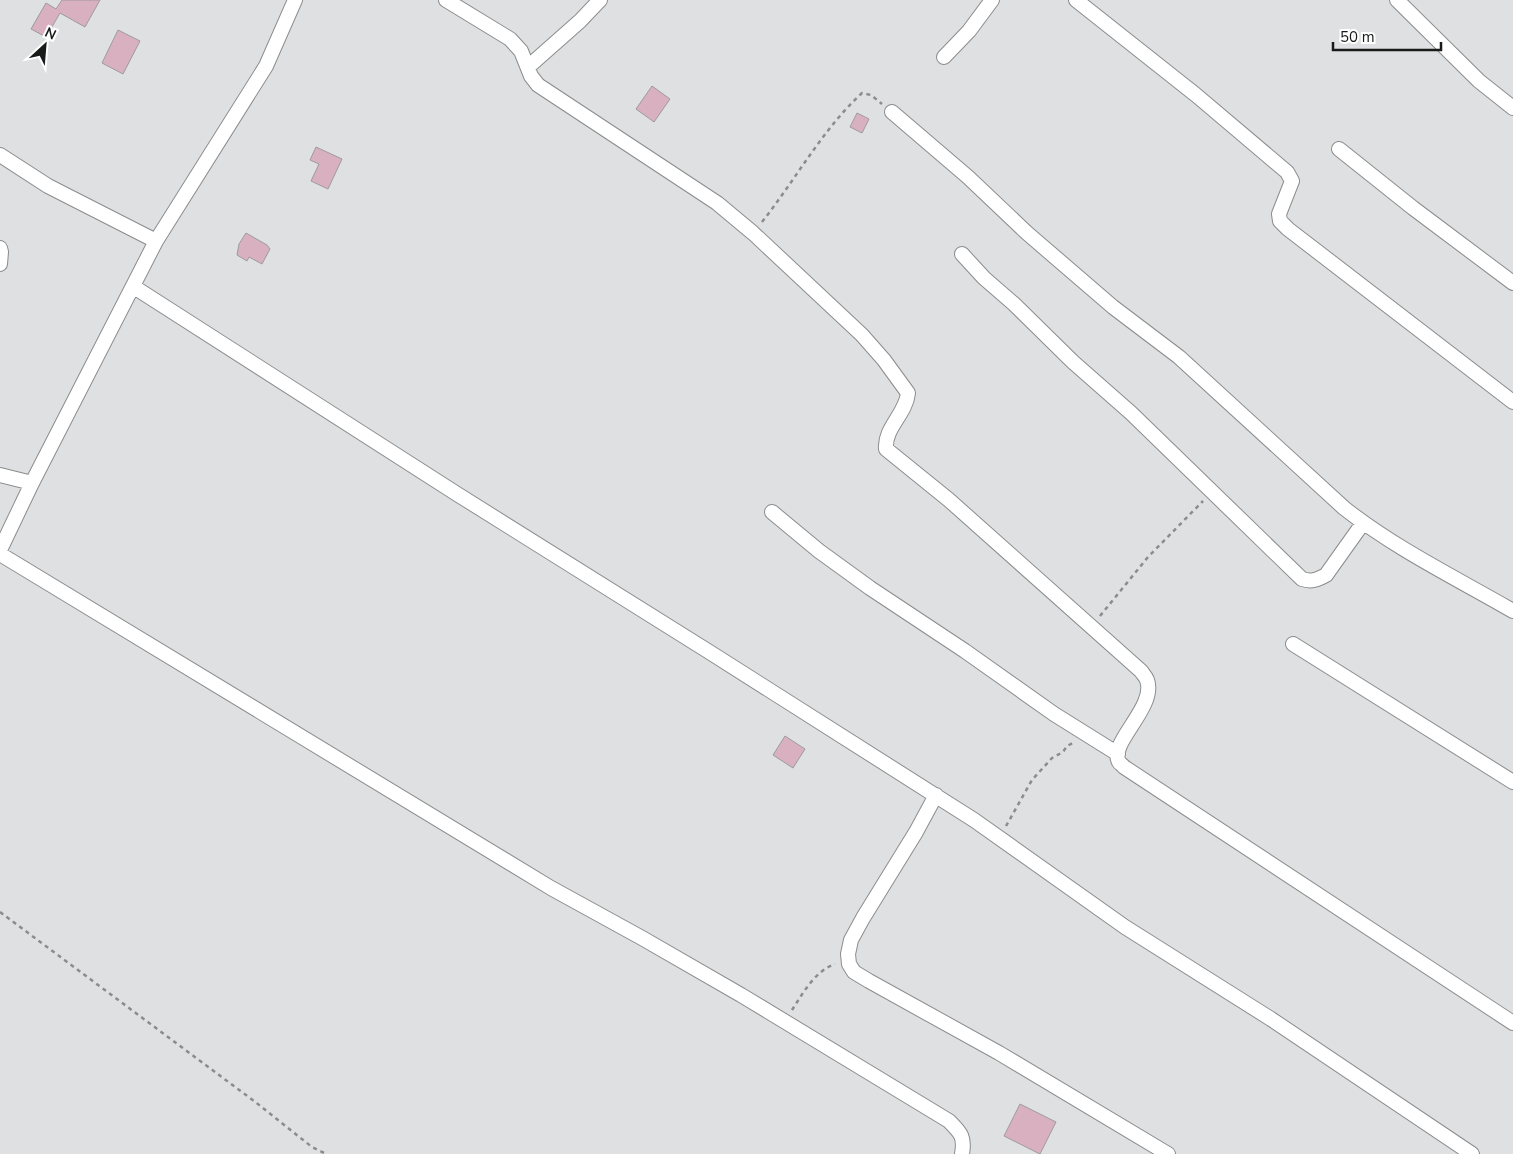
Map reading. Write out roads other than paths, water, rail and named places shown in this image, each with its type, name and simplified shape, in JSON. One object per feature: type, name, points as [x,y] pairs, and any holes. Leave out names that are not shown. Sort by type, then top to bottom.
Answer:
[{"type":"street","points":[[295,0],[266,66],[156,241],[32,483],[0,552],[551,888],[642,938],[949,1121],[961,1133],[964,1144],[962,1154]]},
{"type":"street","points":[[446,0],[510,38],[521,50],[531,76],[538,85],[716,203],[754,233],[862,335],[908,393],[904,406],[886,441],[886,449],[949,500],[1090,625],[1140,671],[1147,680],[1149,689],[1146,701],[1120,744],[1118,761],[1124,767],[1513,1023]]},
{"type":"street","points":[[528,67],[580,21],[600,0]]},
{"type":"street","points":[[944,57],[969,30],[992,0]]},
{"type":"street","points":[[1076,0],[1196,95],[1287,172],[1292,180],[1279,214],[1280,221],[1288,229],[1513,402]]},
{"type":"street","points":[[1397,0],[1480,81],[1513,108]]},
{"type":"street","points":[[892,112],[968,177],[1027,233],[1113,307],[1178,357],[1363,523],[1402,548],[1513,611]]},
{"type":"street","points":[[1339,149],[1413,208],[1513,283]]},
{"type":"street","points":[[0,155],[48,186],[156,241]]},
{"type":"street","points":[[0,248],[0,264]]},
{"type":"street","points":[[962,254],[984,278],[1014,304],[1073,362],[1131,413],[1204,486],[1302,579],[1309,582],[1318,580],[1326,575],[1363,523]]},
{"type":"street","points":[[134,287],[449,489],[936,795],[1125,927],[1271,1019],[1472,1154]]},
{"type":"street","points":[[0,475],[32,483]]},
{"type":"street","points":[[772,512],[819,551],[870,588],[1089,737],[1118,754]]},
{"type":"street","points":[[1293,644],[1513,782]]},
{"type":"street","points":[[936,795],[916,832],[863,918],[852,940],[848,954],[849,964],[854,972],[999,1052],[1168,1154]]}]
